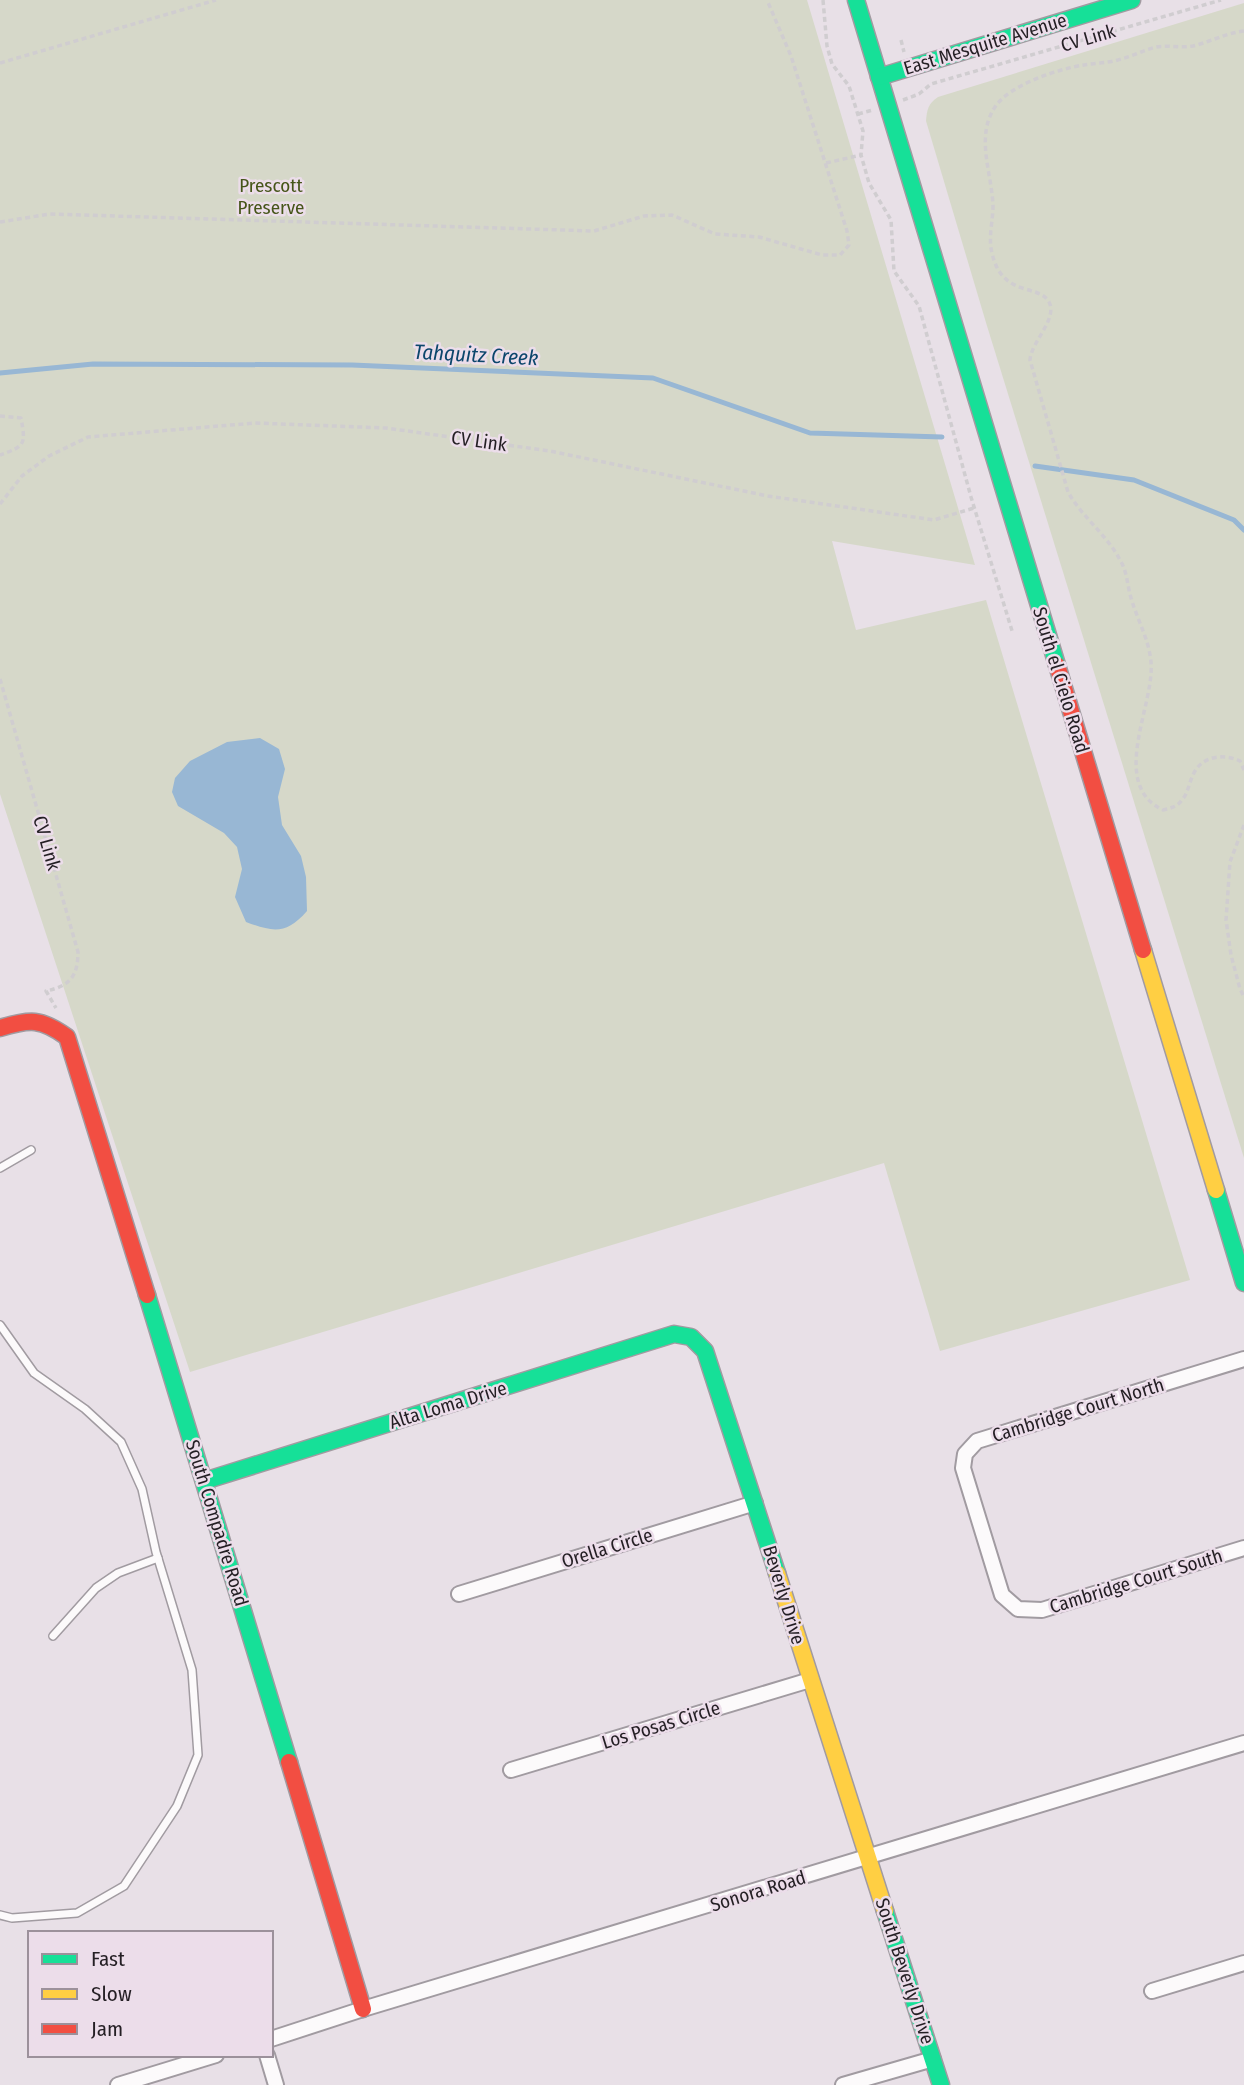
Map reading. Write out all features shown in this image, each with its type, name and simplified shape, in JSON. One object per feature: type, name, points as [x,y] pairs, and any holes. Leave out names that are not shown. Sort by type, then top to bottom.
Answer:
[{"type":"street","name":"South el Cielo Road","points":[[856,0],[1244,1283]]},
{"type":"street","name":"East Mesquite Avenue","points":[[878,77],[1132,0]]},
{"type":"street","name":"South Compadre Road","points":[[0,1028],[29,1019],[52,1025],[66,1038],[204,1481],[363,2009]]},
{"type":"street","name":"Alta Loma Drive","points":[[204,1481],[674,1334],[691,1337]]},
{"type":"street","name":"Beverly Drive","points":[[691,1337],[705,1351],[869,1858]]},
{"type":"street","name":"Cambridge Court North","points":[[986,1544],[963,1468],[965,1454],[977,1441],[1244,1359]]},
{"type":"street","name":"Orella Circle","points":[[459,1594],[755,1503]]},
{"type":"street","name":"Cambridge Court South","points":[[986,1544],[1002,1595],[1018,1609],[1042,1610],[1244,1548]]},
{"type":"street","name":"Los Posas Circle","points":[[511,1770],[810,1680]]},
{"type":"street","name":"Sonora Road","points":[[273,2038],[1244,1743]]},
{"type":"street","name":"South Beverly Drive","points":[[869,1858],[941,2085]]},
{"type":"street","points":[[1152,1991],[1244,1963]]},
{"type":"street","points":[[118,2085],[209,2057]]},
{"type":"street","points":[[268,2057],[276,2085]]},
{"type":"street","points":[[843,2085],[933,2059]]},
{"type":"lane","points":[[0,1168],[32,1150]]},
{"type":"lane","points":[[0,1325],[34,1373],[85,1409],[121,1443],[142,1489],[158,1558],[192,1670],[198,1755],[177,1806],[124,1885],[77,1913],[12,1918],[0,1915]]},
{"type":"lane","points":[[52,1636],[96,1588],[118,1573],[158,1558]]},
{"type":"path","points":[[0,63],[216,0]]},
{"type":"path","points":[[0,222],[50,214],[594,231],[644,216],[672,215],[715,234],[760,237],[822,255],[840,255],[849,245],[848,230],[791,56],[767,0]]},
{"type":"path","points":[[823,0],[827,46],[832,64],[849,86],[863,131],[862,155],[869,183],[891,220],[894,271],[919,306],[974,508],[1013,634]]},
{"type":"path","name":"CV Link","points":[[919,94],[931,84],[1221,0]]},
{"type":"path","points":[[1244,31],[1189,47],[1155,48],[1119,60],[1081,65],[1029,82],[1000,99],[993,110],[985,136],[993,195],[991,252],[1002,276],[1011,284],[1041,294],[1048,300],[1051,308],[1030,360],[1068,492],[1076,506],[1120,559],[1131,600],[1147,640],[1151,681],[1136,750],[1137,773],[1153,806],[1163,810],[1177,806],[1184,799],[1194,771],[1214,757],[1230,756],[1240,761],[1244,770]]},
{"type":"path","points":[[826,163],[862,155]]},
{"type":"path","points":[[0,416],[21,418],[25,438],[19,448],[0,455]]},
{"type":"path","name":"CV Link","points":[[0,504],[22,477],[49,456],[88,437],[255,423],[386,428],[550,451],[768,496],[934,520],[974,508]]},
{"type":"path","name":"CV Link","points":[[0,679],[78,952],[78,968],[71,979],[61,988],[46,990]]},
{"type":"path","points":[[1244,825],[1230,862],[1226,920],[1231,955],[1244,997]]},
{"type":"green space","name":"Prescott Preserve","points":[[0,0],[807,0],[975,565],[832,541],[856,630],[986,600],[1190,1280],[940,1351],[884,1163],[190,1372],[0,794]]},
{"type":"green space","points":[[1244,3],[1244,1158],[926,121],[929,107],[938,97]]},
{"type":"water","points":[[260,738],[279,749],[285,769],[278,797],[282,825],[301,856],[306,877],[307,911],[286,928],[279,929],[264,928],[246,922],[235,897],[242,869],[237,847],[224,833],[178,806],[172,792],[175,778],[190,761],[227,742]]},
{"type":"waterway","name":"Tahquitz Creek","points":[[0,373],[93,364],[352,365],[653,378],[810,433],[942,437]]},
{"type":"waterway","name":"Tahquitz Creek","points":[[1035,466],[1134,480],[1234,520],[1244,530]]},
{"type":"traffic: fast","points":[[856,0],[1057,665]]},
{"type":"traffic: fast","points":[[879,77],[1132,0]]},
{"type":"traffic: fast","points":[[1216,1190],[1244,1283]]},
{"type":"traffic: fast","points":[[147,1295],[289,1762]]},
{"type":"traffic: fast","points":[[204,1481],[674,1334],[691,1337],[705,1351],[777,1573]]},
{"type":"traffic: fast","points":[[885,1911],[941,2085]]},
{"type":"traffic: slow","points":[[1143,950],[1216,1190]]},
{"type":"traffic: slow","points":[[777,1573],[885,1911]]},
{"type":"traffic: jam","points":[[1057,665],[1143,950]]},
{"type":"traffic: jam","points":[[0,1028],[35,1022],[50,1026],[67,1037],[147,1295]]},
{"type":"traffic: jam","points":[[289,1762],[363,2009]]}]
